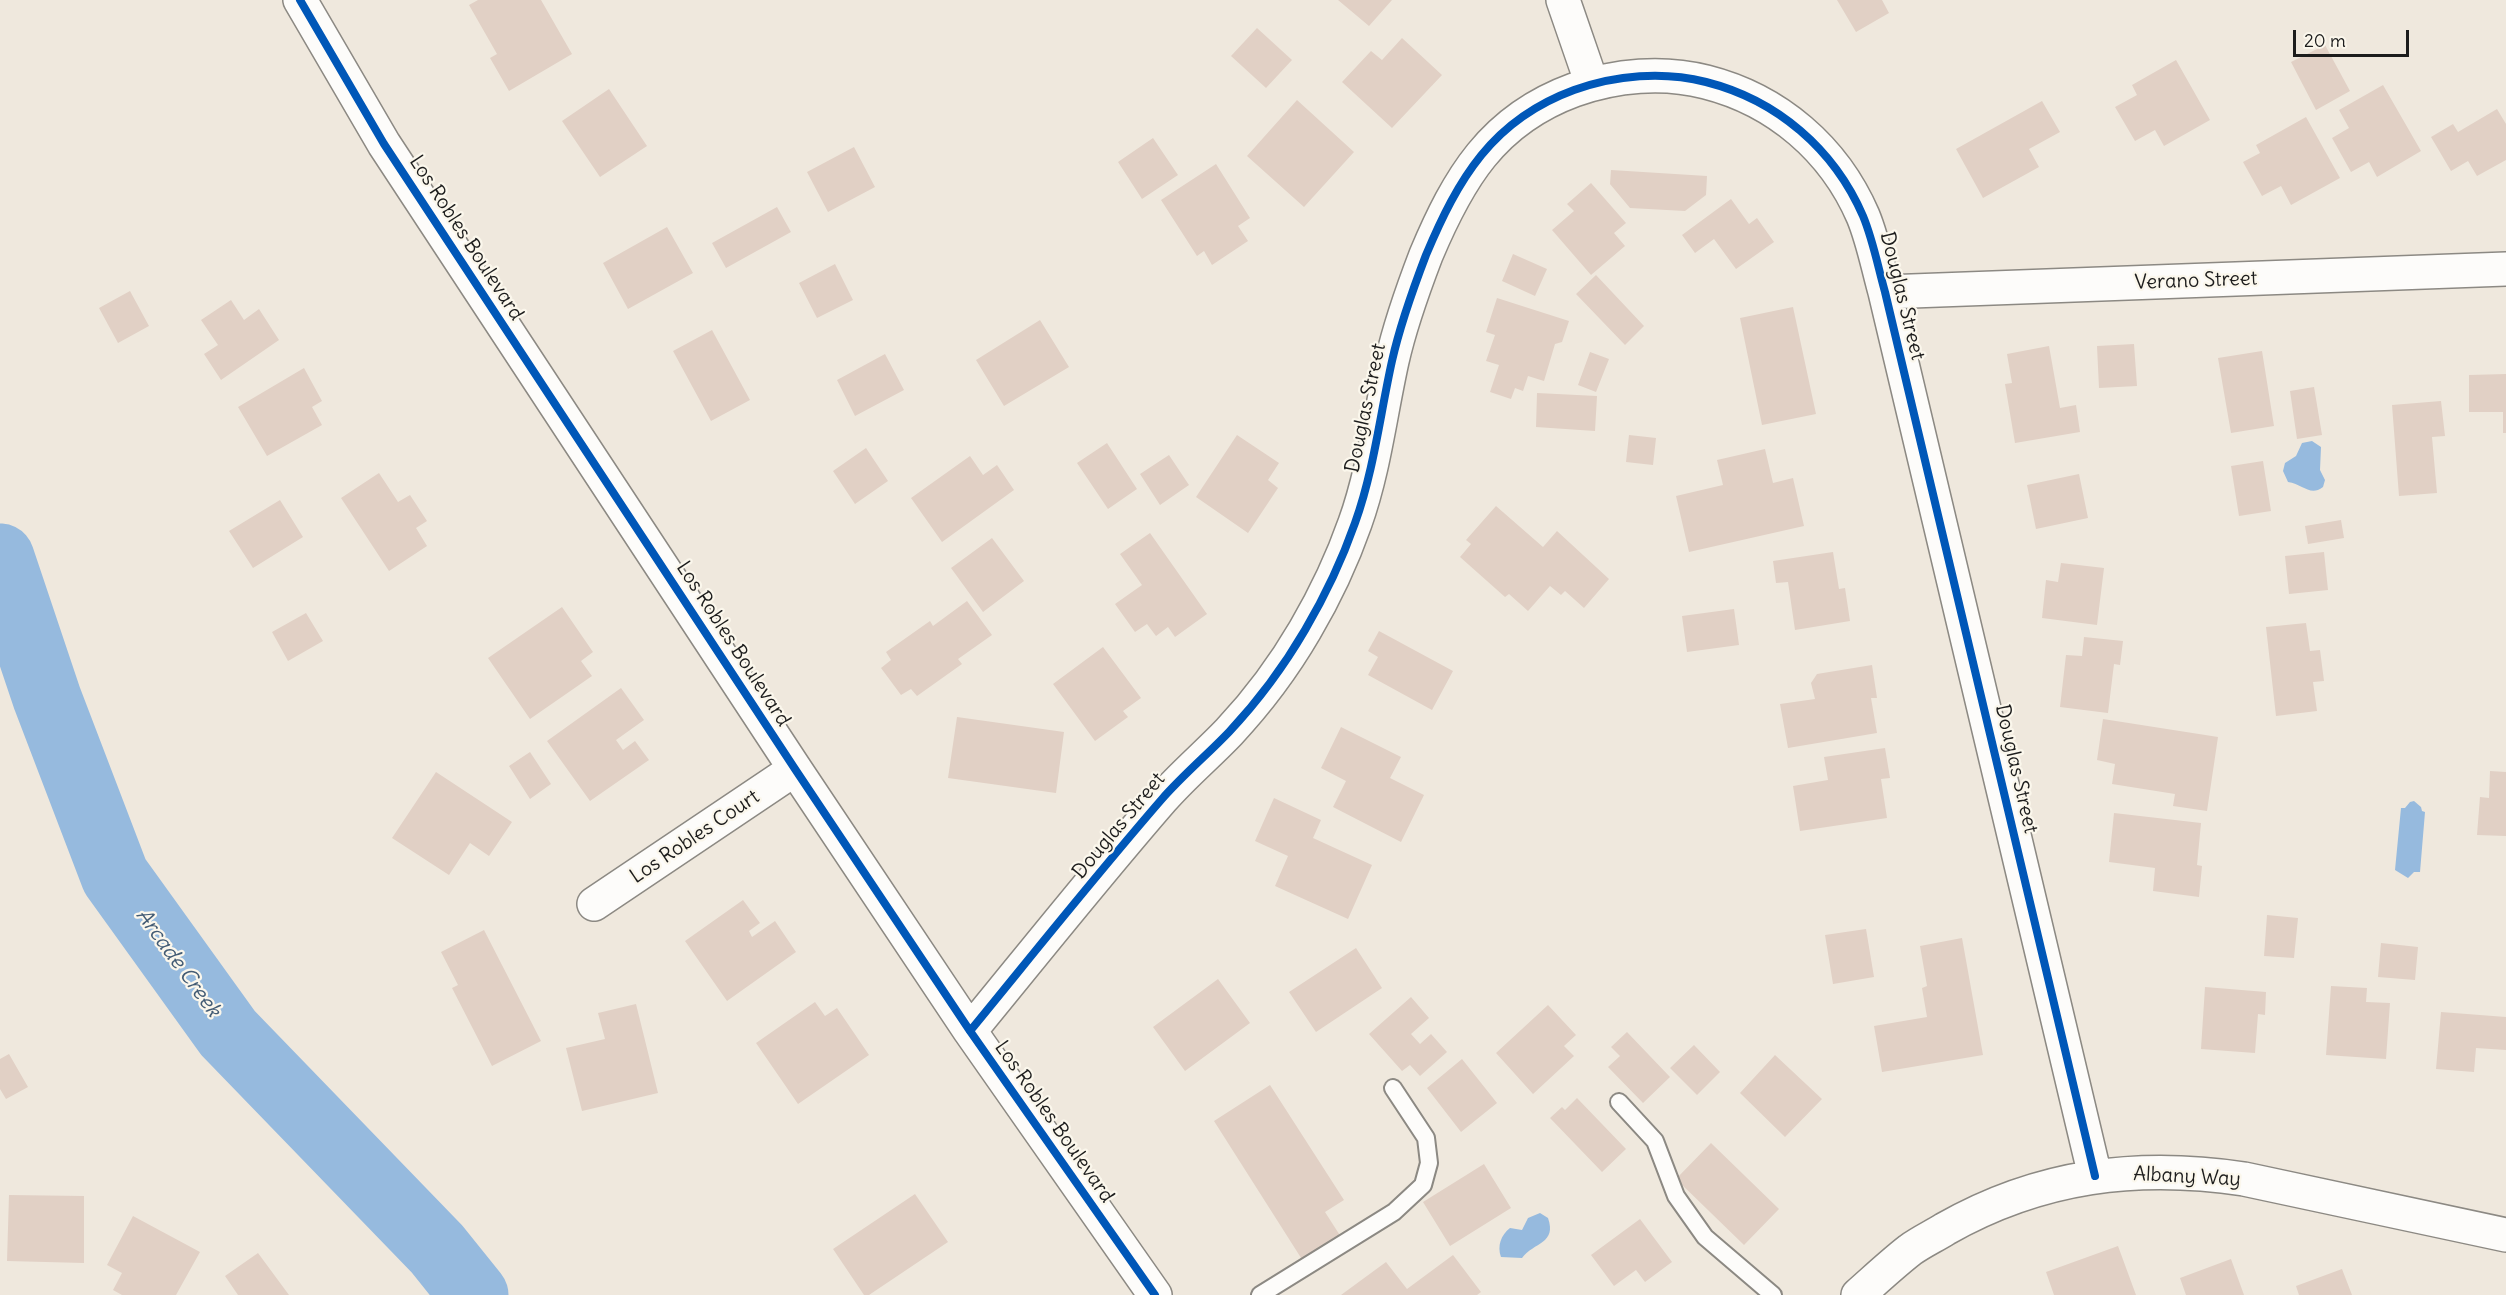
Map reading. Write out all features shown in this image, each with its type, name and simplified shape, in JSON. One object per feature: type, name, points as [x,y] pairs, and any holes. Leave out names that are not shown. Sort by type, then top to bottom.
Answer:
[{"type":"street","name":"Los Robles Boulevard","points":[[300,0],[384,144],[795,769],[970,1030],[1155,1295]]},
{"type":"street","points":[[1563,0],[1592,84]]},
{"type":"street","name":"Douglas Street","points":[[970,1030],[1165,795],[1231,730],[1270,683],[1304,632],[1333,578],[1356,522],[1372,463],[1393,357],[1414,284],[1448,206],[1472,164],[1491,143],[1534,108],[1559,96],[1592,84],[1648,76],[1684,78],[1729,89],[1779,114],[1821,150],[1853,195],[1865,221],[1885,292],[2095,1176]]},
{"type":"street","name":"Verano Street","points":[[1885,292],[2506,269]]},
{"type":"street","name":"Los Robles Court","points":[[594,904],[795,769]]},
{"type":"street","name":"Albany Way","points":[[1858,1295],[1911,1249],[1964,1219],[2019,1194],[2048,1185],[2095,1176],[2154,1171],[2234,1177],[2506,1235]]},
{"type":"lane","points":[[1260,1295],[1394,1212],[1423,1185],[1429,1163],[1426,1138],[1393,1088]]},
{"type":"lane","points":[[1619,1102],[1655,1141],[1676,1196],[1705,1237],[1773,1295]]},
{"type":"water","points":[[2312,441],[2321,447],[2320,470],[2325,480],[2323,487],[2314,491],[2288,482],[2283,471],[2285,463],[2296,456],[2302,443]]},
{"type":"water","points":[[2414,801],[2425,812],[2420,872],[2414,872],[2408,878],[2395,870],[2401,808],[2405,808]]},
{"type":"water","points":[[1540,1213],[1548,1218],[1550,1227],[1547,1238],[1522,1258],[1501,1257],[1500,1245],[1507,1231],[1510,1228],[1522,1230],[1528,1218]]},
{"type":"building","points":[[478,0],[541,0],[572,54],[509,91],[490,58],[497,54],[469,5]]},
{"type":"building","points":[[1338,0],[1392,0],[1369,26]]},
{"type":"building","points":[[1837,0],[1882,0],[1889,13],[1856,32]]},
{"type":"building","points":[[1257,28],[1292,60],[1266,88],[1231,56]]},
{"type":"building","points":[[1402,38],[1442,75],[1392,128],[1342,82],[1371,51],[1382,60]]},
{"type":"building","points":[[2325,45],[2350,91],[2316,110],[2291,62]]},
{"type":"building","points":[[2176,60],[2210,120],[2164,146],[2155,130],[2135,141],[2115,107],[2137,95],[2132,85]]},
{"type":"building","points":[[2383,85],[2421,151],[2377,177],[2369,162],[2351,172],[2332,138],[2349,128],[2339,110]]},
{"type":"building","points":[[609,89],[647,146],[600,177],[562,121]]},
{"type":"building","points":[[1297,100],[1354,152],[1304,207],[1247,156]]},
{"type":"building","points":[[2042,101],[2060,132],[2029,149],[2039,167],[1983,198],[1956,149]]},
{"type":"building","points":[[2497,109],[2506,124],[2506,160],[2477,176],[2468,161],[2451,171],[2431,137],[2453,124],[2458,132]]},
{"type":"building","points":[[2306,117],[2340,178],[2291,205],[2281,186],[2262,196],[2243,162],[2260,153],[2256,145]]},
{"type":"building","points":[[1153,138],[1178,175],[1142,199],[1118,162]]},
{"type":"building","points":[[854,147],[875,187],[828,212],[807,172]]},
{"type":"building","points":[[1216,164],[1250,218],[1238,226],[1248,241],[1212,265],[1204,251],[1197,256],[1161,200]]},
{"type":"building","points":[[1611,170],[1707,176],[1706,195],[1685,211],[1630,208],[1610,184]]},
{"type":"building","points":[[1591,183],[1626,223],[1614,233],[1625,246],[1591,275],[1552,230],[1574,211],[1567,204]]},
{"type":"building","points":[[1731,199],[1749,224],[1757,218],[1774,242],[1736,269],[1714,239],[1695,253],[1682,235]]},
{"type":"building","points":[[777,207],[791,232],[726,268],[712,243]]},
{"type":"building","points":[[667,227],[693,273],[628,309],[603,263]]},
{"type":"building","points":[[1513,254],[1547,269],[1535,296],[1502,281]]},
{"type":"building","points":[[835,264],[853,300],[817,318],[799,283]]},
{"type":"building","points":[[1596,275],[1644,326],[1625,345],[1576,294]]},
{"type":"building","points":[[130,291],[149,326],[118,343],[99,308]]},
{"type":"building","points":[[1497,298],[1569,321],[1562,342],[1555,344],[1544,381],[1528,376],[1523,391],[1515,388],[1511,399],[1490,392],[1499,365],[1486,361],[1495,335],[1486,332]]},
{"type":"building","points":[[231,300],[244,320],[259,309],[279,340],[221,380],[204,354],[218,345],[201,320]]},
{"type":"building","points":[[1793,307],[1816,414],[1762,425],[1740,318]]},
{"type":"building","points":[[1040,320],[1069,367],[1004,406],[976,360]]},
{"type":"building","points":[[712,330],[750,400],[711,421],[673,351]]},
{"type":"building","points":[[2134,344],[2137,386],[2099,388],[2097,346]]},
{"type":"building","points":[[2049,346],[2060,408],[2076,405],[2080,432],[2015,443],[2005,384],[2012,383],[2007,354]]},
{"type":"building","points":[[2262,351],[2274,426],[2231,433],[2218,358]]},
{"type":"building","points":[[1590,352],[1609,359],[1596,392],[1578,385]]},
{"type":"building","points":[[885,354],[904,390],[855,416],[837,380]]},
{"type":"building","points":[[304,368],[322,401],[312,407],[322,425],[267,456],[238,407]]},
{"type":"building","points":[[2506,374],[2506,433],[2503,433],[2503,412],[2469,412],[2469,375]]},
{"type":"building","points":[[2314,387],[2322,435],[2297,439],[2290,391]]},
{"type":"building","points":[[1537,393],[1597,396],[1595,431],[1536,427]]},
{"type":"building","points":[[2441,401],[2445,436],[2432,437],[2437,493],[2399,496],[2392,405]]},
{"type":"building","points":[[1237,435],[1279,463],[1268,480],[1278,488],[1248,533],[1196,497]]},
{"type":"building","points":[[1629,435],[1656,438],[1653,465],[1626,462]]},
{"type":"building","points":[[1107,443],[1137,489],[1108,509],[1077,463]]},
{"type":"building","points":[[866,448],[888,481],[855,504],[833,471]]},
{"type":"building","points":[[1765,449],[1773,483],[1793,478],[1804,526],[1689,552],[1676,496],[1723,485],[1717,460]]},
{"type":"building","points":[[1169,455],[1189,485],[1160,505],[1140,474]]},
{"type":"building","points":[[970,456],[983,475],[997,465],[1014,490],[942,542],[911,498]]},
{"type":"building","points":[[2263,461],[2271,511],[2239,516],[2231,466]]},
{"type":"building","points":[[379,473],[398,502],[410,495],[427,521],[416,528],[427,546],[389,571],[341,498]]},
{"type":"building","points":[[2079,474],[2088,518],[2036,529],[2027,485]]},
{"type":"building","points":[[280,500],[303,537],[253,568],[229,531]]},
{"type":"building","points":[[1496,506],[1543,547],[1557,531],[1609,579],[1584,608],[1565,591],[1561,595],[1550,586],[1528,611],[1509,594],[1505,597],[1460,557],[1471,544],[1466,540]]},
{"type":"building","points":[[2341,520],[2344,538],[2308,544],[2305,526]]},
{"type":"building","points":[[1150,533],[1207,614],[1175,637],[1168,627],[1156,636],[1147,624],[1135,632],[1115,604],[1142,585],[1120,554]]},
{"type":"building","points":[[992,538],[1024,581],[983,612],[951,568]]},
{"type":"building","points":[[1833,552],[1839,589],[1845,588],[1850,621],[1795,630],[1788,582],[1776,583],[1773,561]]},
{"type":"building","points":[[2324,552],[2328,590],[2289,594],[2285,556]]},
{"type":"building","points":[[2061,563],[2104,568],[2097,625],[2042,618],[2046,580],[2058,582]]},
{"type":"building","points":[[967,601],[992,635],[958,659],[962,664],[917,696],[911,689],[901,695],[881,668],[891,660],[886,652],[930,621],[933,626]]},
{"type":"building","points":[[562,607],[593,652],[581,661],[592,676],[530,719],[488,658]]},
{"type":"building","points":[[1734,609],[1739,645],[1687,652],[1682,616]]},
{"type":"building","points":[[306,613],[323,641],[288,661],[272,632]]},
{"type":"building","points":[[2306,623],[2310,651],[2320,650],[2324,681],[2313,682],[2317,711],[2276,716],[2266,627]]},
{"type":"building","points":[[1379,631],[1453,671],[1432,710],[1368,675],[1378,657],[1368,651]]},
{"type":"building","points":[[2084,637],[2123,641],[2120,665],[2114,664],[2108,713],[2060,707],[2066,655],[2082,656]]},
{"type":"building","points":[[1103,647],[1141,698],[1123,711],[1128,717],[1095,741],[1053,684]]},
{"type":"building","points":[[1872,665],[1877,698],[1871,698],[1877,733],[1788,748],[1780,704],[1815,699],[1811,683],[1817,674]]},
{"type":"building","points":[[621,688],[644,720],[616,740],[623,750],[635,741],[649,760],[590,801],[547,741]]},
{"type":"building","points":[[957,717],[1064,732],[1056,793],[948,778]]},
{"type":"building","points":[[2103,719],[2218,737],[2207,811],[2173,806],[2175,794],[2112,784],[2115,764],[2097,760]]},
{"type":"building","points":[[1341,727],[1401,757],[1390,778],[1424,795],[1401,842],[1333,807],[1346,781],[1321,768]]},
{"type":"building","points":[[1885,748],[1890,778],[1881,779],[1887,818],[1800,831],[1793,786],[1828,780],[1824,757]]},
{"type":"building","points":[[530,752],[551,784],[530,799],[509,766]]},
{"type":"building","points":[[2490,771],[2506,772],[2506,836],[2477,835],[2480,797],[2489,798]]},
{"type":"building","points":[[436,772],[512,822],[489,856],[470,843],[449,875],[392,838]]},
{"type":"building","points":[[1274,798],[1321,820],[1313,838],[1372,865],[1348,919],[1275,886],[1288,856],[1255,841]]},
{"type":"building","points":[[2114,813],[2201,823],[2197,865],[2202,866],[2199,897],[2153,891],[2155,868],[2109,862]]},
{"type":"building","points":[[743,900],[760,923],[749,931],[752,937],[775,921],[796,952],[727,1001],[685,941]]},
{"type":"building","points":[[2267,915],[2298,918],[2294,958],[2264,956]]},
{"type":"building","points":[[1866,929],[1874,977],[1833,984],[1825,935]]},
{"type":"building","points":[[484,930],[541,1041],[492,1066],[452,988],[458,985],[441,952]]},
{"type":"building","points":[[1962,938],[1983,1055],[1882,1072],[1874,1026],[1927,1017],[1922,988],[1927,986],[1920,946]]},
{"type":"building","points":[[2381,943],[2418,947],[2415,980],[2378,977]]},
{"type":"building","points":[[1356,948],[1382,988],[1316,1032],[1289,992]]},
{"type":"building","points":[[1218,979],[1250,1023],[1185,1071],[1153,1027]]},
{"type":"building","points":[[2331,986],[2367,988],[2366,1002],[2390,1003],[2386,1059],[2326,1055]]},
{"type":"building","points":[[2205,987],[2266,992],[2265,1015],[2258,1014],[2255,1053],[2201,1049]]},
{"type":"building","points":[[1411,997],[1429,1018],[1411,1034],[1420,1044],[1431,1034],[1447,1052],[1420,1076],[1410,1065],[1402,1071],[1369,1034]]},
{"type":"building","points":[[815,1002],[825,1016],[837,1008],[869,1055],[798,1104],[756,1043]]},
{"type":"building","points":[[636,1004],[658,1093],[582,1111],[566,1048],[605,1039],[598,1013]]},
{"type":"building","points":[[1548,1005],[1576,1035],[1564,1046],[1574,1056],[1533,1094],[1496,1053]]},
{"type":"building","points":[[2441,1012],[2506,1017],[2506,1050],[2476,1048],[2474,1072],[2436,1069]]},
{"type":"building","points":[[1627,1032],[1670,1077],[1643,1103],[1608,1067],[1620,1056],[1611,1047]]},
{"type":"building","points":[[1694,1045],[1720,1072],[1697,1095],[1670,1068]]},
{"type":"building","points":[[9,1054],[28,1087],[6,1099],[0,1089],[0,1059]]},
{"type":"building","points":[[1775,1055],[1822,1099],[1785,1137],[1740,1093]]},
{"type":"building","points":[[1462,1059],[1497,1103],[1461,1132],[1427,1088]]},
{"type":"building","points":[[1270,1085],[1344,1200],[1325,1212],[1341,1237],[1303,1261],[1214,1121]]},
{"type":"building","points":[[1577,1098],[1626,1149],[1602,1172],[1550,1118],[1562,1107],[1565,1110]]},
{"type":"building","points":[[1711,1143],[1779,1209],[1744,1245],[1676,1179]]},
{"type":"building","points":[[1484,1164],[1511,1208],[1450,1246],[1423,1202]]},
{"type":"building","points":[[915,1194],[948,1242],[869,1295],[864,1295],[833,1249]]},
{"type":"building","points":[[9,1195],[84,1196],[84,1263],[7,1261]]},
{"type":"building","points":[[133,1216],[200,1252],[176,1295],[122,1295],[113,1290],[122,1273],[107,1265]]},
{"type":"building","points":[[1640,1219],[1672,1262],[1645,1282],[1636,1270],[1614,1286],[1591,1255]]},
{"type":"building","points":[[2118,1246],[2136,1295],[2054,1295],[2046,1272]]},
{"type":"building","points":[[258,1253],[289,1295],[238,1295],[225,1276]]},
{"type":"building","points":[[1453,1255],[1481,1292],[1477,1295],[1341,1295],[1386,1262],[1407,1289]]},
{"type":"building","points":[[2231,1259],[2244,1295],[2186,1295],[2180,1278]]},
{"type":"building","points":[[2342,1269],[2352,1295],[2299,1295],[2296,1286]]},
{"type":"waterway","name":"Arcade Creek","points":[[0,558],[47,698],[115,876],[228,1033],[437,1249],[474,1295]]},
{"type":"cycle path","points":[[300,0],[384,144],[795,769],[970,1031],[1155,1295]]},
{"type":"cycle path","points":[[970,1031],[1162,799],[1250,708],[1279,670],[1305,630],[1339,564],[1362,503],[1395,348],[1421,268],[1451,201],[1481,155],[1521,118],[1545,103],[1574,90],[1623,78],[1673,76],[1732,90],[1756,101],[1800,131],[1836,169],[1851,192],[1867,225],[1885,292],[2095,1176]]}]
